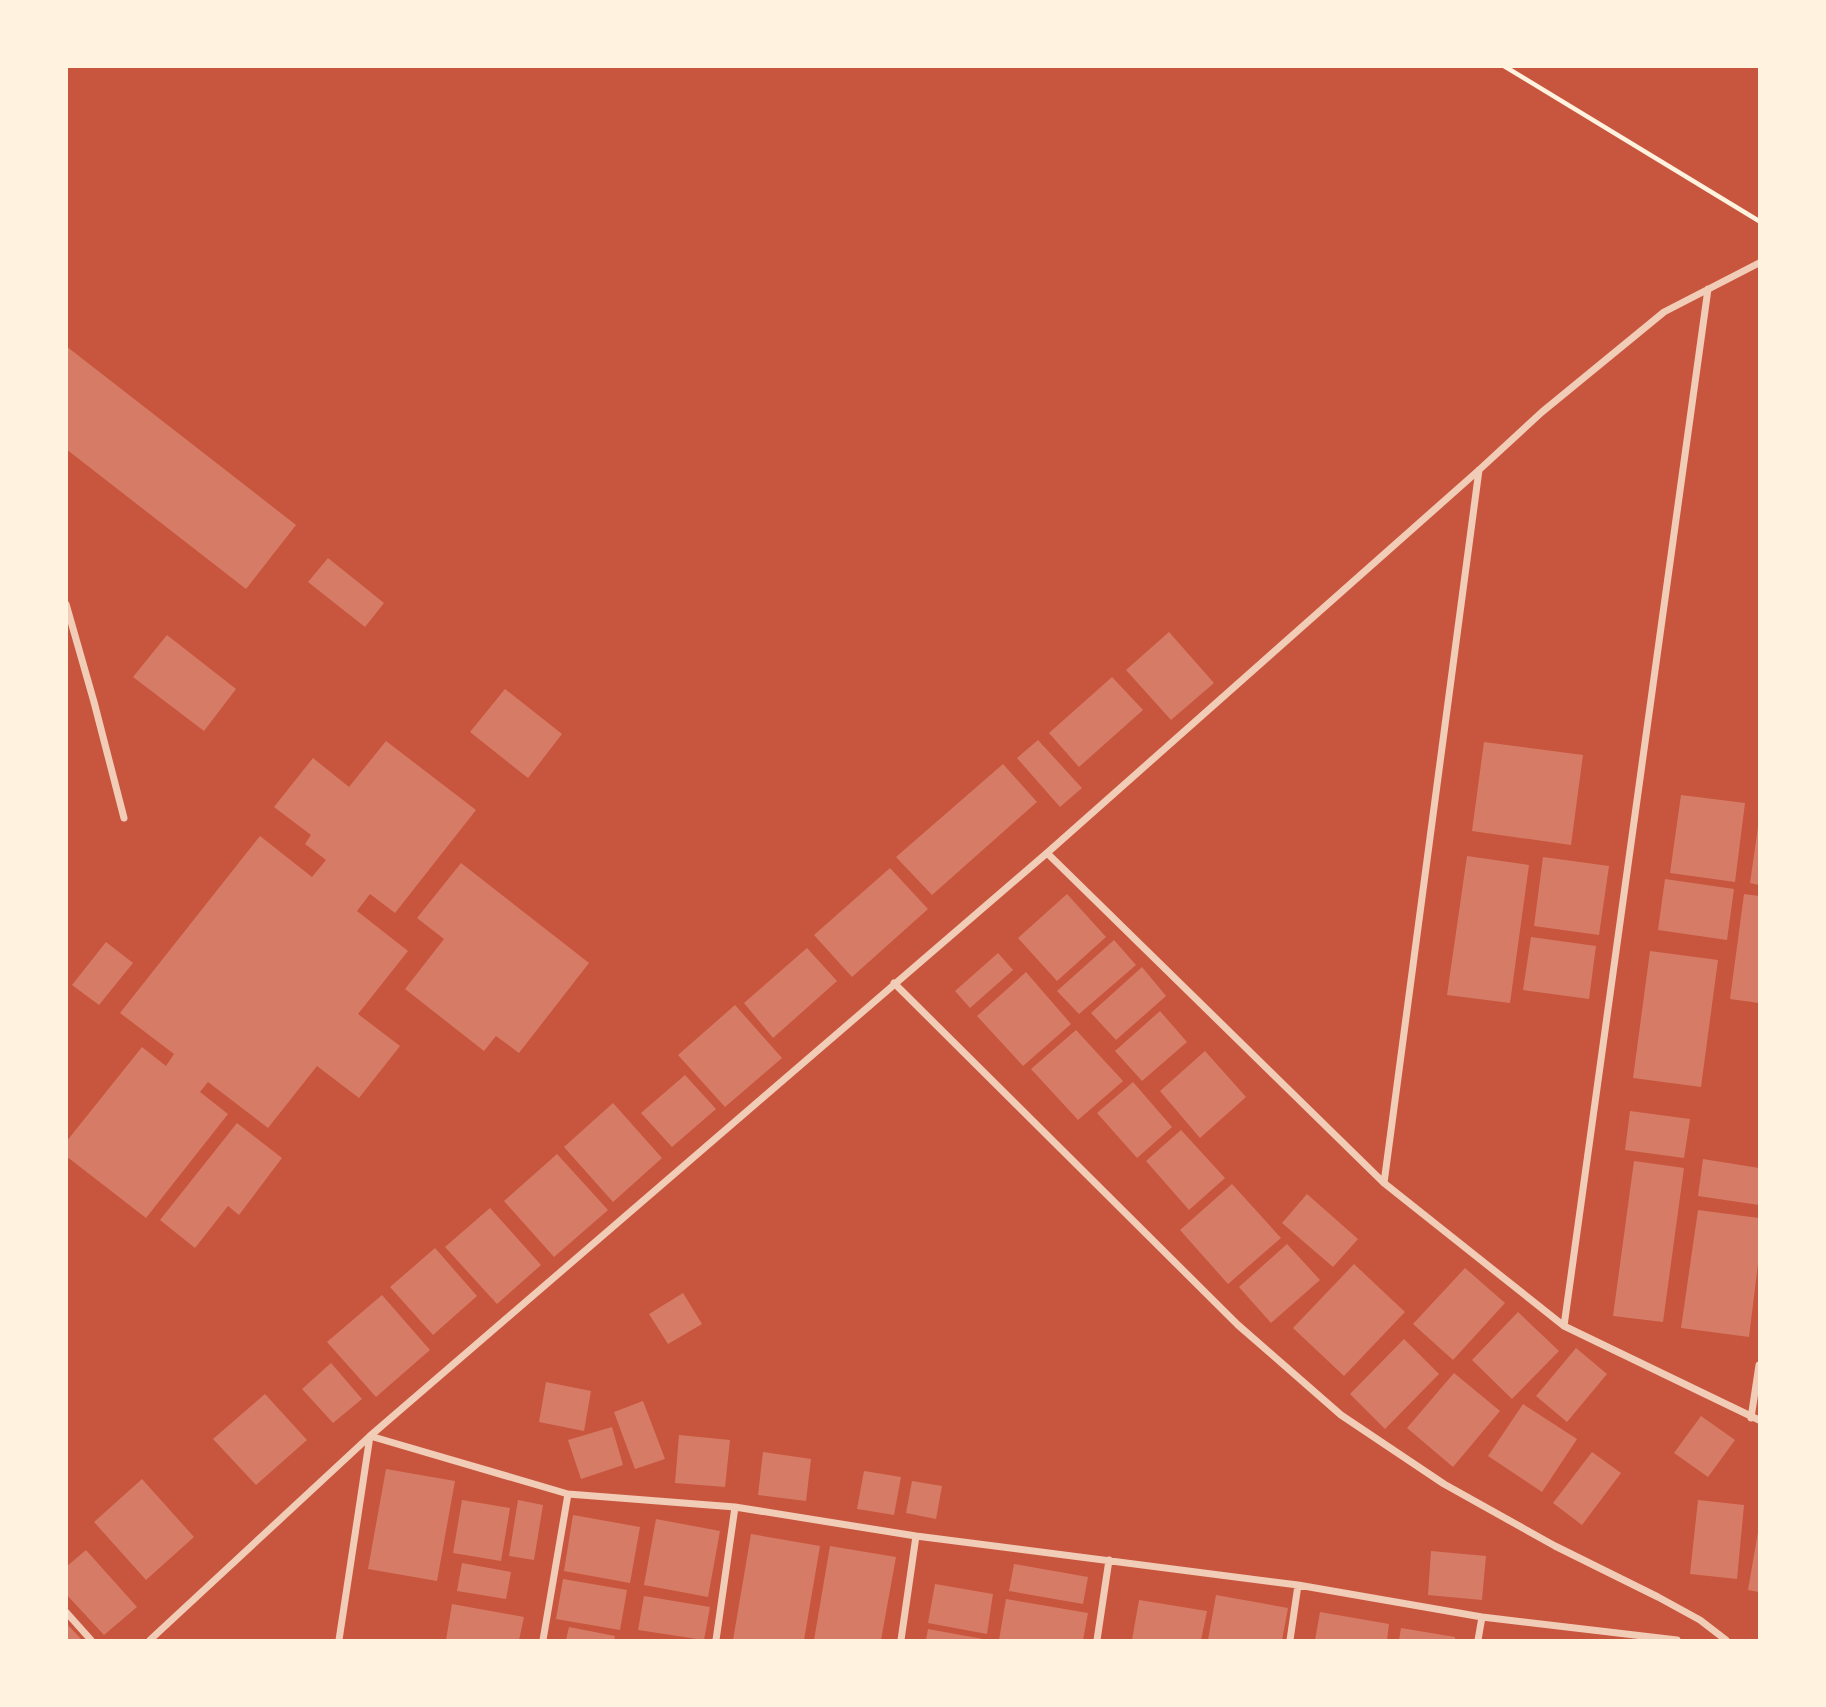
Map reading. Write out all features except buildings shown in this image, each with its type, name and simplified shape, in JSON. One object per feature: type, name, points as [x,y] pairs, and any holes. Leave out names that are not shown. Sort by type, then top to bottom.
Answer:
[{"type":"street","points":[[150,1640],[370,1436],[1047,853],[1542,412],[1664,312],[1759,263]]},
{"type":"street","points":[[1564,1326],[1708,289]]},
{"type":"street","points":[[1384,1183],[1479,470]]},
{"type":"street","points":[[66,604],[124,818]]},
{"type":"street","points":[[1047,853],[1384,1183],[1564,1326],[1755,1419],[1759,1365]]},
{"type":"street","points":[[894,983],[1238,1325],[1341,1415],[1444,1484],[1555,1546],[1669,1602],[1700,1620],[1726,1640]]},
{"type":"street","points":[[370,1436],[568,1494],[735,1507],[916,1536],[1298,1585],[1482,1616],[1677,1640]]},
{"type":"street","points":[[339,1640],[370,1436]]},
{"type":"street","points":[[543,1640],[568,1494]]},
{"type":"street","points":[[716,1640],[735,1507]]},
{"type":"street","points":[[901,1640],[916,1536]]},
{"type":"street","points":[[1097,1640],[1109,1560]]},
{"type":"street","points":[[1290,1640],[1298,1585]]},
{"type":"street","points":[[66,1612],[90,1640]]},
{"type":"street","points":[[1478,1640],[1482,1616]]},
{"type":"path","points":[[1504,66],[1759,221]]}]
